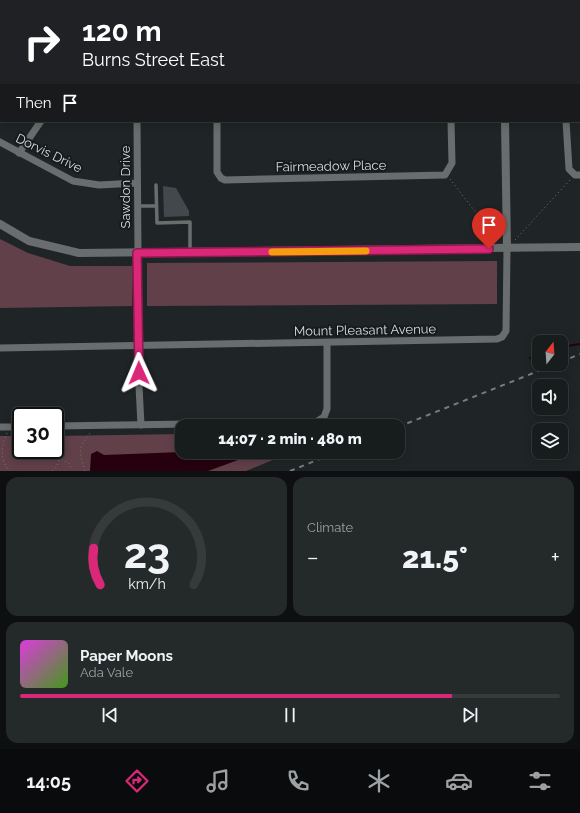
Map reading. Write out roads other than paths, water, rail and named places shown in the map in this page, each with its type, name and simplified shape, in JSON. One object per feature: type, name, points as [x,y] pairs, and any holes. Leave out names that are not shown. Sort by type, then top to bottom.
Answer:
[{"type":"street","points":[[19,153],[39,122]]},
{"type":"street","name":"Sawdon Drive","points":[[137,122],[138,346],[141,425]]},
{"type":"street","name":"Fairmeadow Place","points":[[217,122],[217,172],[221,178],[225,180],[445,175],[452,163],[451,122]]},
{"type":"street","points":[[505,122],[507,249]]},
{"type":"street","points":[[566,122],[569,169],[577,175]]},
{"type":"street","name":"Dorvis Drive","points":[[0,142],[73,181],[99,185],[137,184]]},
{"type":"street","points":[[0,224],[29,241],[79,253],[580,247]]},
{"type":"street","name":"Mount Pleasant Avenue","points":[[0,348],[490,341],[500,338],[504,334],[506,326],[507,249]]},
{"type":"street","points":[[64,426],[308,423],[319,420],[324,417],[327,409],[327,343]]},
{"type":"street","points":[[0,427],[12,427]]},
{"type":"lane","points":[[156,185],[157,223],[190,222],[190,252]]},
{"type":"lane","points":[[137,206],[156,206]]},
{"type":"waterway","points":[[568,346],[580,344]]},
{"type":"railway","points":[[568,359],[580,354]]},
{"type":"railway","points":[[405,424],[538,371]]},
{"type":"railway","points":[[290,471],[320,459]]}]
